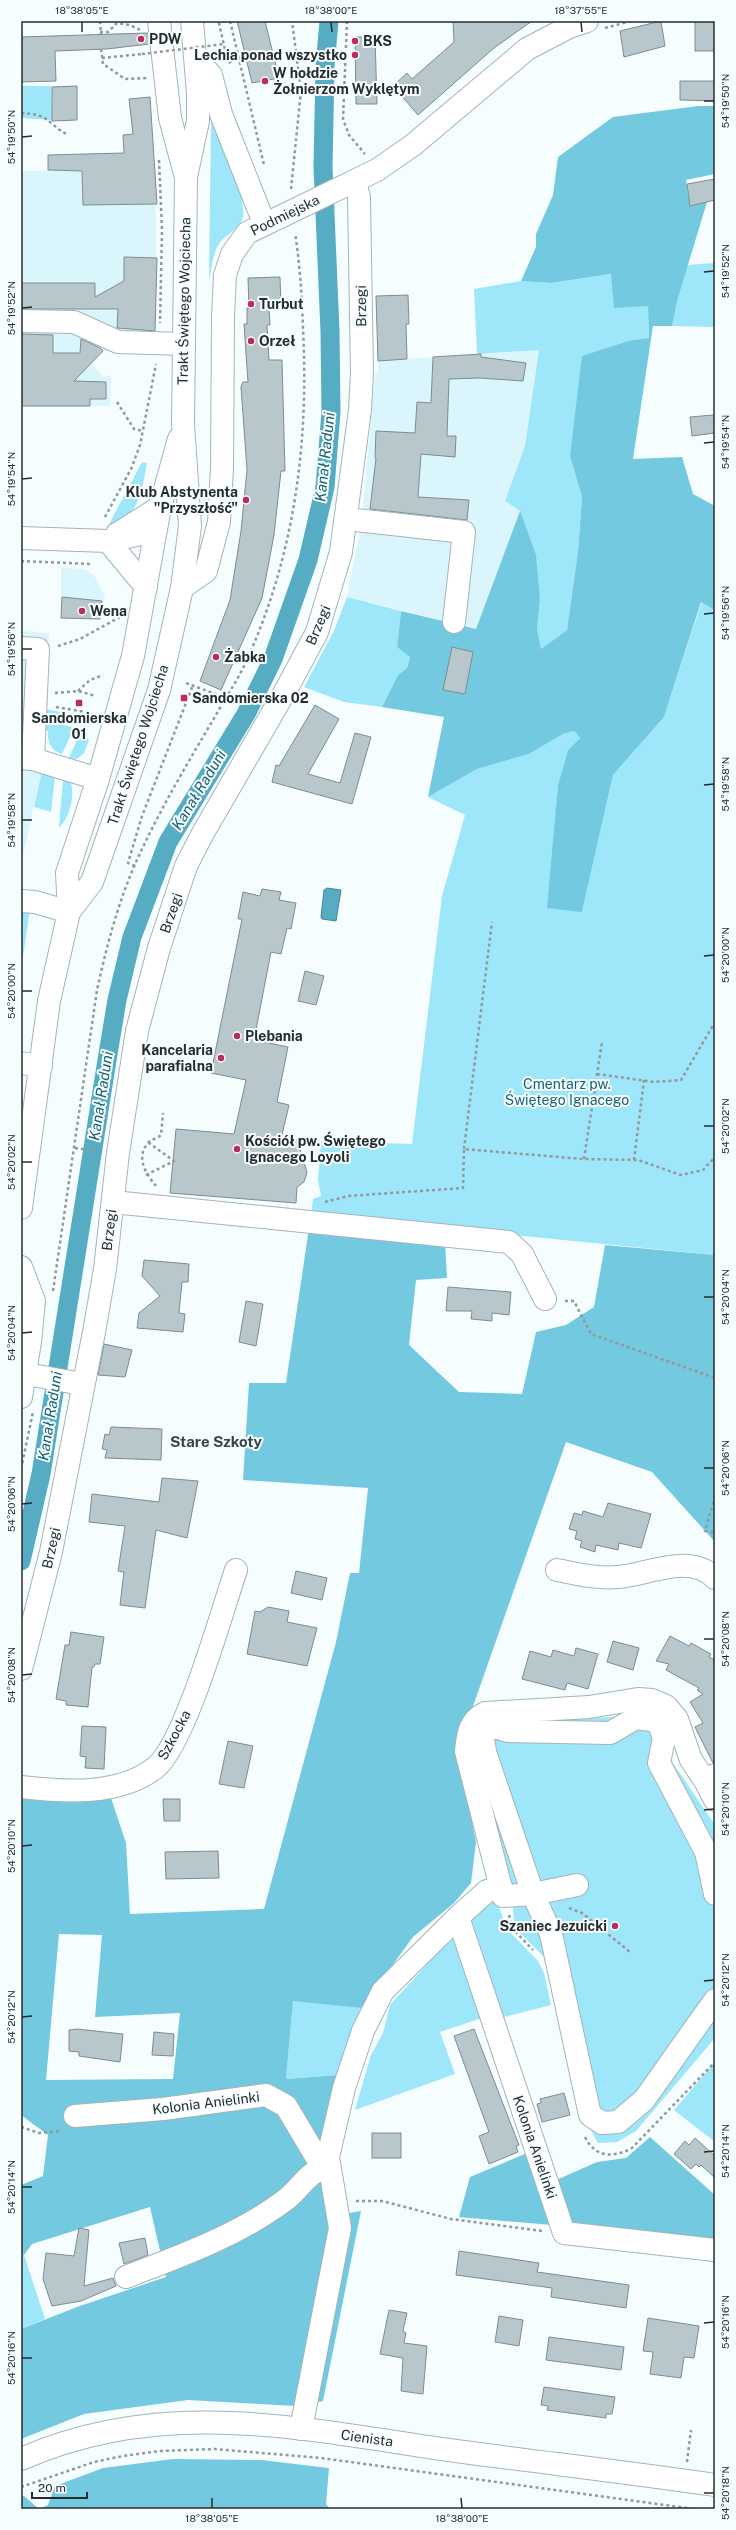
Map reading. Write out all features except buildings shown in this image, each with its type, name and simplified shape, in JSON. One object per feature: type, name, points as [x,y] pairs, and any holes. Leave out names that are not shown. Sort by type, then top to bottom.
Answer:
[{"type":"street","name":"Trakt Świętego Wojciecha","points":[[69,912],[92,882],[95,875],[159,690],[182,588],[190,526],[183,424],[186,177],[198,121],[196,59],[192,21]]},
{"type":"street","name":"Podmiejska","points":[[182,588],[206,571],[219,522],[222,468],[222,316],[225,275],[232,254],[247,233],[297,201],[347,186],[413,145],[527,49],[581,24]]},
{"type":"street","name":"Trakt Świętego Wojciecha","points":[[150,27],[163,52],[170,118],[186,177]]},
{"type":"street","points":[[163,52],[198,93],[221,114]]},
{"type":"street","points":[[196,59],[211,75],[221,114],[264,223]]},
{"type":"street","name":"Brzegi","points":[[21,1669],[49,1559],[78,1384],[105,1269],[118,1153],[137,1031],[158,948],[186,866],[203,833],[287,688],[316,632],[341,552],[347,519],[360,410],[362,373],[359,210],[347,186]]},
{"type":"street","points":[[21,321],[74,322],[118,342],[184,344]]},
{"type":"street","name":"Trakt Świętego Wojciecha","points":[[21,1208],[31,1065],[49,1000],[69,912],[67,873],[98,779],[133,656],[155,531],[183,424]]},
{"type":"street","points":[[108,541],[160,508]]},
{"type":"street","points":[[347,519],[464,532],[454,622]]},
{"type":"street","points":[[21,538],[108,541],[155,531],[219,522]]},
{"type":"street","points":[[108,541],[146,587]]},
{"type":"street","points":[[30,648],[44,700],[27,759],[98,779]]},
{"type":"street","points":[[21,901],[35,902],[69,912]]},
{"type":"street","points":[[112,1202],[509,1242],[522,1254],[545,1299]]},
{"type":"street","points":[[21,1267],[34,1301],[36,1376],[21,1397]]},
{"type":"street","points":[[36,1376],[78,1384]]},
{"type":"street","points":[[557,1570],[595,1578],[607,1578],[673,1566],[692,1567],[710,1574],[715,1578]]},
{"type":"street","name":"Szkocka","points":[[21,1787],[104,1789],[138,1779],[156,1767],[167,1755],[184,1723],[236,1570]]},
{"type":"street","points":[[502,1892],[466,1751],[469,1730],[476,1717],[485,1713],[589,1707],[638,1699],[652,1700],[666,1706],[677,1719],[691,1760],[709,1777],[715,1800]]},
{"type":"street","points":[[715,1894],[706,1852],[658,1763],[664,1738],[658,1721],[636,1718],[610,1733],[508,1731],[487,1725],[483,1738],[485,1752],[534,1894],[551,1934],[590,2115],[602,2124],[618,2122],[644,2100],[715,2000]]},
{"type":"street","name":"Kolonia Anielinki","points":[[326,2167],[344,2088],[363,2031],[383,1991],[458,1917],[487,1891],[534,1894],[577,1886]]},
{"type":"street","name":"Kolonia Anielinki","points":[[458,1917],[564,2233]]},
{"type":"street","name":"Kolonia Anielinki","points":[[75,2116],[163,2109],[266,2095],[286,2106],[326,2167],[340,2228],[301,2429]]},
{"type":"street","points":[[126,2277],[201,2247],[262,2217],[293,2195],[310,2173],[326,2167]]},
{"type":"street","points":[[564,2233],[715,2250]]},
{"type":"street","name":"Cienista","points":[[21,2459],[94,2435],[155,2424],[240,2422],[715,2485]]},
{"type":"path","points":[[100,21],[101,33],[108,32],[116,22],[150,27]]},
{"type":"path","points":[[225,21],[219,23],[228,63],[238,60]]},
{"type":"path","points":[[230,21],[265,172]]},
{"type":"path","points":[[292,21],[302,91],[297,201]]},
{"type":"path","points":[[347,21],[343,119],[349,136],[370,159]]},
{"type":"path","points":[[581,24],[631,21]]},
{"type":"path","points":[[102,58],[224,44]]},
{"type":"path","points":[[101,49],[103,64],[125,79],[152,78]]},
{"type":"path","points":[[21,113],[42,115],[48,118],[52,126],[68,136]]},
{"type":"path","points":[[103,519],[131,469],[143,431],[159,344],[162,244],[159,157]]},
{"type":"path","points":[[52,1297],[97,990],[108,942],[122,895],[144,844],[226,698],[255,640],[282,565],[300,472],[305,423],[305,358],[300,273],[294,228]]},
{"type":"path","points":[[117,402],[134,429],[143,431]]},
{"type":"path","points":[[21,561],[90,564]]},
{"type":"path","points":[[30,648],[80,639],[121,617]]},
{"type":"path","points":[[44,700],[78,691],[90,680],[102,675]]},
{"type":"path","points":[[186,683],[226,698]]},
{"type":"path","points":[[135,866],[128,863],[142,816],[193,685]]},
{"type":"path","points":[[78,691],[96,696]]},
{"type":"path","points":[[44,700],[91,713]]},
{"type":"path","points":[[304,1222],[309,1211],[318,1204],[348,1196],[463,1188],[464,1148],[492,922]]},
{"type":"path","points":[[597,1074],[644,1080],[681,1080],[715,1022]]},
{"type":"path","points":[[584,1160],[602,1042]]},
{"type":"path","points":[[634,1160],[644,1080]]},
{"type":"path","points":[[160,1207],[160,1192],[146,1175],[143,1157],[149,1143],[161,1135],[163,1113]]},
{"type":"path","points":[[146,1175],[174,1161],[149,1143]]},
{"type":"path","points":[[75,1148],[103,1152]]},
{"type":"path","points":[[464,1148],[584,1160],[634,1160],[681,1175],[703,1170],[715,1157]]},
{"type":"path","points":[[545,1299],[574,1301],[591,1334],[715,1378]]},
{"type":"path","points":[[21,1469],[36,1376]]},
{"type":"path","points":[[715,1496],[705,1531],[715,1533]]},
{"type":"path","points":[[561,1905],[582,1914],[630,1952]]},
{"type":"path","points":[[21,2127],[39,2133],[53,2134]]},
{"type":"path","points":[[334,2200],[382,2201],[451,2219],[564,2233]]},
{"type":"path","points":[[686,2468],[691,2430]]},
{"type":"path","points":[[21,2487],[88,2464],[123,2456],[160,2451],[215,2450],[320,2458],[694,2509]]},
{"type":"shaded area","points":[[698,106],[715,106],[715,174],[686,180],[690,206],[707,202],[677,301],[672,326],[653,326],[633,459],[682,457],[693,494],[715,506],[715,610],[701,602],[664,717],[613,775],[582,912],[547,908],[558,785],[568,750],[580,738],[574,731],[563,734],[529,754],[477,769],[428,797],[444,717],[382,707],[398,675],[407,668],[410,657],[397,647],[401,611],[476,629],[520,511],[536,555],[540,600],[537,628],[541,649],[567,630],[578,551],[582,497],[570,456],[582,356],[632,340],[649,338],[648,306],[614,308],[611,274],[551,283],[521,281],[536,247],[536,234],[553,195],[558,157],[613,117]]},
{"type":"shaded area","points":[[156,169],[156,327],[149,354],[103,351],[98,356],[81,355],[87,364],[93,364],[103,377],[111,375],[110,406],[21,406],[21,171]]},
{"type":"shaded area","points":[[539,350],[525,446],[505,501],[520,511],[476,629],[347,597],[362,520],[375,373],[378,373],[378,361]]},
{"type":"shaded area","points":[[61,568],[85,569],[94,575],[105,597],[100,619],[61,618]]},
{"type":"shaded area","points":[[21,631],[49,633],[42,770],[21,864]]},
{"type":"shaded area","points":[[327,888],[341,890],[336,921],[322,919],[321,917],[324,890]]},
{"type":"shaded area","points":[[309,1228],[445,1242],[447,1278],[416,1280],[409,1345],[459,1392],[522,1394],[536,1332],[566,1325],[594,1307],[605,1245],[715,1255],[715,1542],[652,1472],[566,1442],[472,1709],[459,1728],[459,1755],[476,1842],[471,1883],[454,1903],[413,1937],[361,2008],[293,2001],[286,2079],[338,2075],[324,2145],[323,2180],[329,2216],[361,2211],[323,2401],[297,2406],[188,2400],[84,2414],[21,2439],[21,2329],[77,2307],[166,2277],[150,2207],[32,2244],[24,2255],[21,2255],[21,2185],[43,2176],[48,2135],[21,2115],[21,1796],[110,1795],[126,1843],[130,1914],[264,1909],[336,1642],[350,1573],[359,1573],[368,1488],[243,1480],[249,1383],[286,1383]],"holes":[[[59,1934],[102,1935],[95,2017],[180,2013],[173,2079],[46,2080]]]},
{"type":"shaded area","points":[[650,2137],[715,2195],[715,2244],[573,2228],[554,2181],[597,2162],[626,2158]]},
{"type":"shaded area","points":[[532,2151],[552,2225],[459,2217],[470,2177]]},
{"type":"shaded area","points":[[173,2459],[261,2460],[329,2468],[326,2504],[330,2509],[39,2509],[48,2505],[55,2486],[103,2468]]},
{"type":"shaded area","points":[[24,2496],[39,2509],[21,2509],[21,2497]]},
{"type":"green space","points":[[21,86],[51,86],[52,120],[21,118]]},
{"type":"green space","points":[[211,119],[216,127],[233,170],[242,200],[243,212],[240,223],[223,239],[217,248],[213,260],[209,283]]},
{"type":"green space","points":[[715,263],[715,327],[672,326],[676,301],[687,265]]},
{"type":"green space","points":[[612,274],[648,306],[649,338],[632,340],[570,455],[582,497],[578,551],[567,630],[541,649],[537,628],[540,600],[520,511],[505,501],[525,446],[539,350],[477,354],[474,289],[521,281],[551,283]]},
{"type":"green space","points":[[142,462],[147,463],[143,484],[137,503],[132,512],[125,519],[106,530]]},
{"type":"green space","points":[[347,597],[401,611],[397,647],[410,656],[407,668],[398,675],[382,707],[344,702],[304,687],[334,631]]},
{"type":"green space","name":"Cmentarz pw. Świętego Ignacego","points":[[702,601],[715,610],[715,1255],[311,1215],[313,1199],[321,1196],[318,1180],[321,1141],[412,1144],[442,896],[465,815],[428,797],[477,769],[529,754],[563,734],[574,731],[580,738],[568,750],[558,785],[554,837],[582,912],[613,775],[664,717]]},
{"type":"green space","points":[[45,709],[66,713],[63,725],[74,728],[62,754],[55,751],[50,746],[48,731],[44,731]]},
{"type":"green space","points":[[83,735],[89,740],[84,753],[77,759],[69,758],[78,738]]},
{"type":"green space","points":[[42,771],[55,776],[51,812],[34,807]]},
{"type":"green space","points":[[63,780],[69,780],[72,798],[66,819],[59,827]]},
{"type":"green space","points":[[21,908],[30,909],[21,970]]},
{"type":"green space","name":"Szaniec Jezuicki","points":[[637,1710],[715,1825],[715,2038],[636,2131],[617,2142],[598,2143],[585,2119],[548,1961],[517,1930],[514,1921],[511,1883],[493,1825],[476,1729],[499,1721],[612,1717]]},
{"type":"green space","points":[[495,1896],[507,1929],[538,1961],[544,1973],[551,2005],[496,2019],[465,1922]]},
{"type":"green space","points":[[451,1938],[460,1946],[485,2017],[440,2032],[455,2074],[355,2110],[371,2055],[383,2033],[390,2005]]},
{"type":"green space","points":[[293,2000],[361,2008],[338,2075],[286,2079]]},
{"type":"green space","points":[[715,2062],[715,2142],[674,2110]]},
{"type":"green space","points":[[21,2255],[24,2255],[45,2319],[21,2329]]},
{"type":"waterway","name":"Kanał Raduni","points":[[21,1561],[41,1474],[117,1000],[132,937],[168,842],[246,714],[273,659],[308,560],[325,487],[331,412],[330,331],[323,167],[325,67],[329,21]]},
{"type":"place","name":"PDW","points":[[141,39]]},
{"type":"place","name":"BKS","points":[[355,41]]},
{"type":"place","name":"Lechia ponad wszystko","points":[[355,55]]},
{"type":"place","name":"W hołdzie Żołnierzom Wyklętym","points":[[265,81]]},
{"type":"place","name":"Turbut","points":[[251,304]]},
{"type":"place","name":"Orzeł","points":[[251,341]]},
{"type":"place","name":"Klub Abstynenta \"Przyszłość\"","points":[[246,500]]},
{"type":"place","name":"Wena","points":[[82,611]]},
{"type":"place","name":"Żabka","points":[[216,657]]},
{"type":"place","name":"Sandomierska 02","points":[[184,698]]},
{"type":"place","name":"Sandomierska 01","points":[[79,703]]},
{"type":"place","name":"Plebania","points":[[237,1036]]},
{"type":"place","name":"Kancelaria parafialna","points":[[221,1058]]},
{"type":"place","name":"Kościół pw. Świętego Ignacego Loyoli","points":[[237,1149]]},
{"type":"place","name":"Szaniec Jezuicki","points":[[615,1926]]},
{"type":"district","name":"Stare Szkoty","points":[[216,1442]]}]
